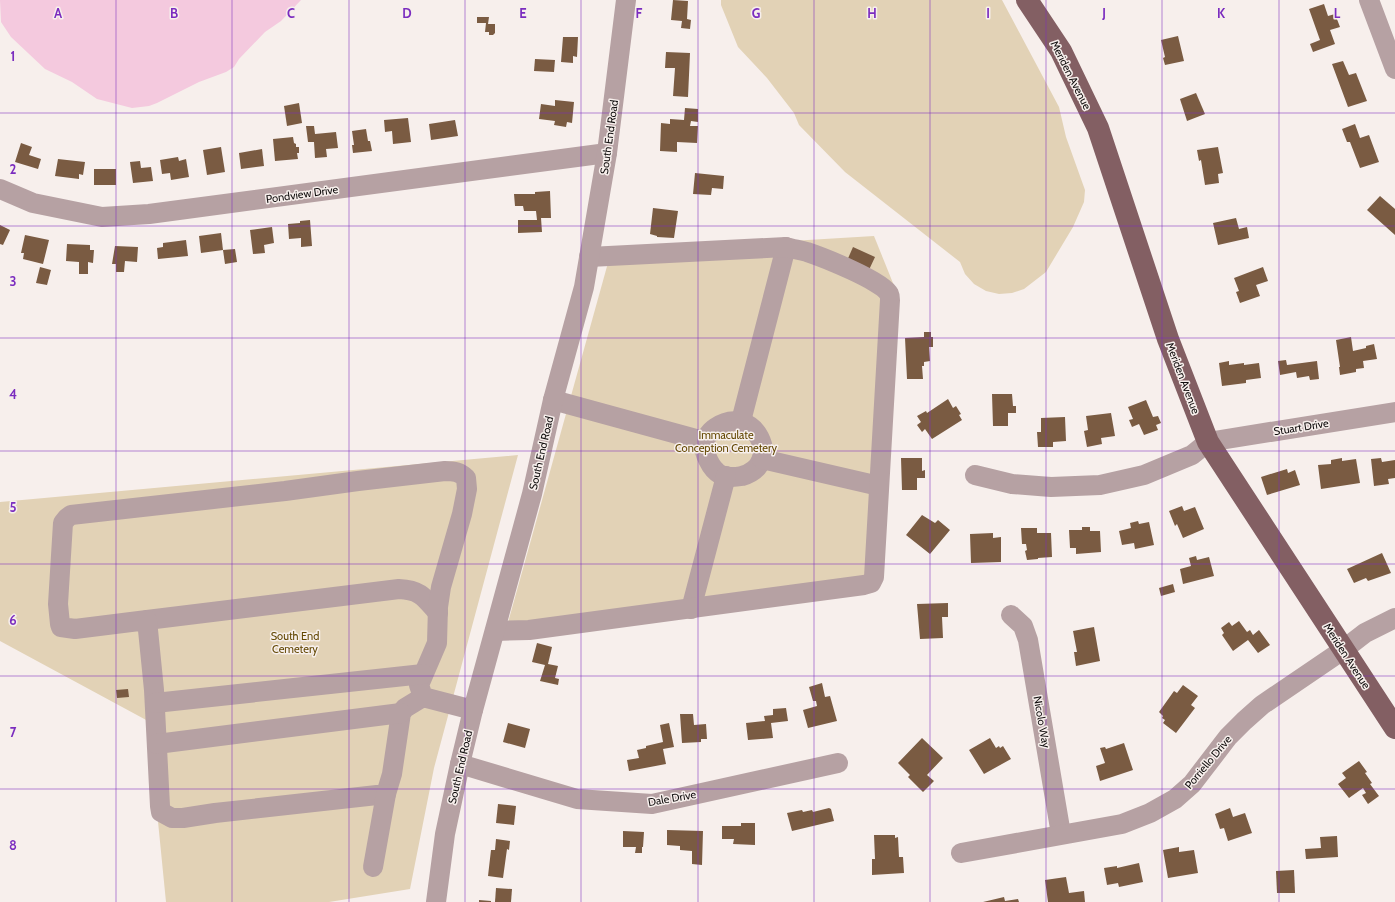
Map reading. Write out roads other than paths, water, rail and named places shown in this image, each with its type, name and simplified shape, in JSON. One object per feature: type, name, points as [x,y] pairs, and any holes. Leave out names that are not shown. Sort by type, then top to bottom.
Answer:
[{"type":"main road","name":"Meriden Avenue","points":[[1027,0],[1061,51],[1098,128],[1168,338],[1208,442],[1395,728]]},
{"type":"street","name":"South End Road","points":[[436,902],[445,834],[460,764],[473,710],[532,494],[553,400],[584,287],[607,153],[626,0]]},
{"type":"street","points":[[1369,0],[1395,69]]},
{"type":"street","name":"Pondview Drive","points":[[0,189],[33,203],[102,217],[157,213],[607,153]]},
{"type":"street","points":[[495,631],[529,630],[864,585],[871,583],[874,577],[888,354],[889,293],[869,279],[824,258],[786,247],[589,257]]},
{"type":"street","points":[[741,421],[786,247]]},
{"type":"street","points":[[553,400],[703,441]]},
{"type":"street","name":"Stuart Drive","points":[[1208,442],[1395,412]]},
{"type":"street","points":[[730,421],[741,421],[750,425],[759,436],[762,447],[762,459],[760,464],[750,473],[738,477],[722,475],[712,465],[708,458],[703,441],[716,427],[730,421]]},
{"type":"street","points":[[975,475],[1012,484],[1051,487],[1100,485],[1144,475],[1192,455],[1208,442]]},
{"type":"street","points":[[762,459],[879,486]]},
{"type":"street","points":[[373,867],[386,794],[392,774],[400,713],[421,685],[437,642],[441,587],[453,547],[467,489],[466,478],[462,473],[445,471],[413,474],[270,493],[71,515],[63,523],[58,604],[61,627],[75,629],[399,589],[418,592],[425,597],[438,613]]},
{"type":"street","points":[[691,609],[726,476]]},
{"type":"street","points":[[410,590],[430,587],[443,580]]},
{"type":"street","name":"Nicolo Way","points":[[1011,615],[1022,626],[1028,640],[1061,834]]},
{"type":"street","name":"Porriello Drive","points":[[960,853],[1122,824],[1150,813],[1175,800],[1192,784],[1228,737],[1244,720],[1262,705],[1343,650],[1365,633],[1395,618]]},
{"type":"street","points":[[147,620],[155,703],[160,810],[165,815],[172,818],[183,818],[215,813],[386,794]]},
{"type":"street","points":[[155,703],[399,677],[421,685],[473,710]]},
{"type":"street","points":[[157,744],[400,713]]},
{"type":"street","name":"Dale Drive","points":[[460,764],[577,799],[652,804],[838,763]]},
{"type":"park label","name":"Immaculate Conception Cemetery","points":[[726,441]]},
{"type":"park label","name":"South End Cemetery","points":[[295,642]]}]
